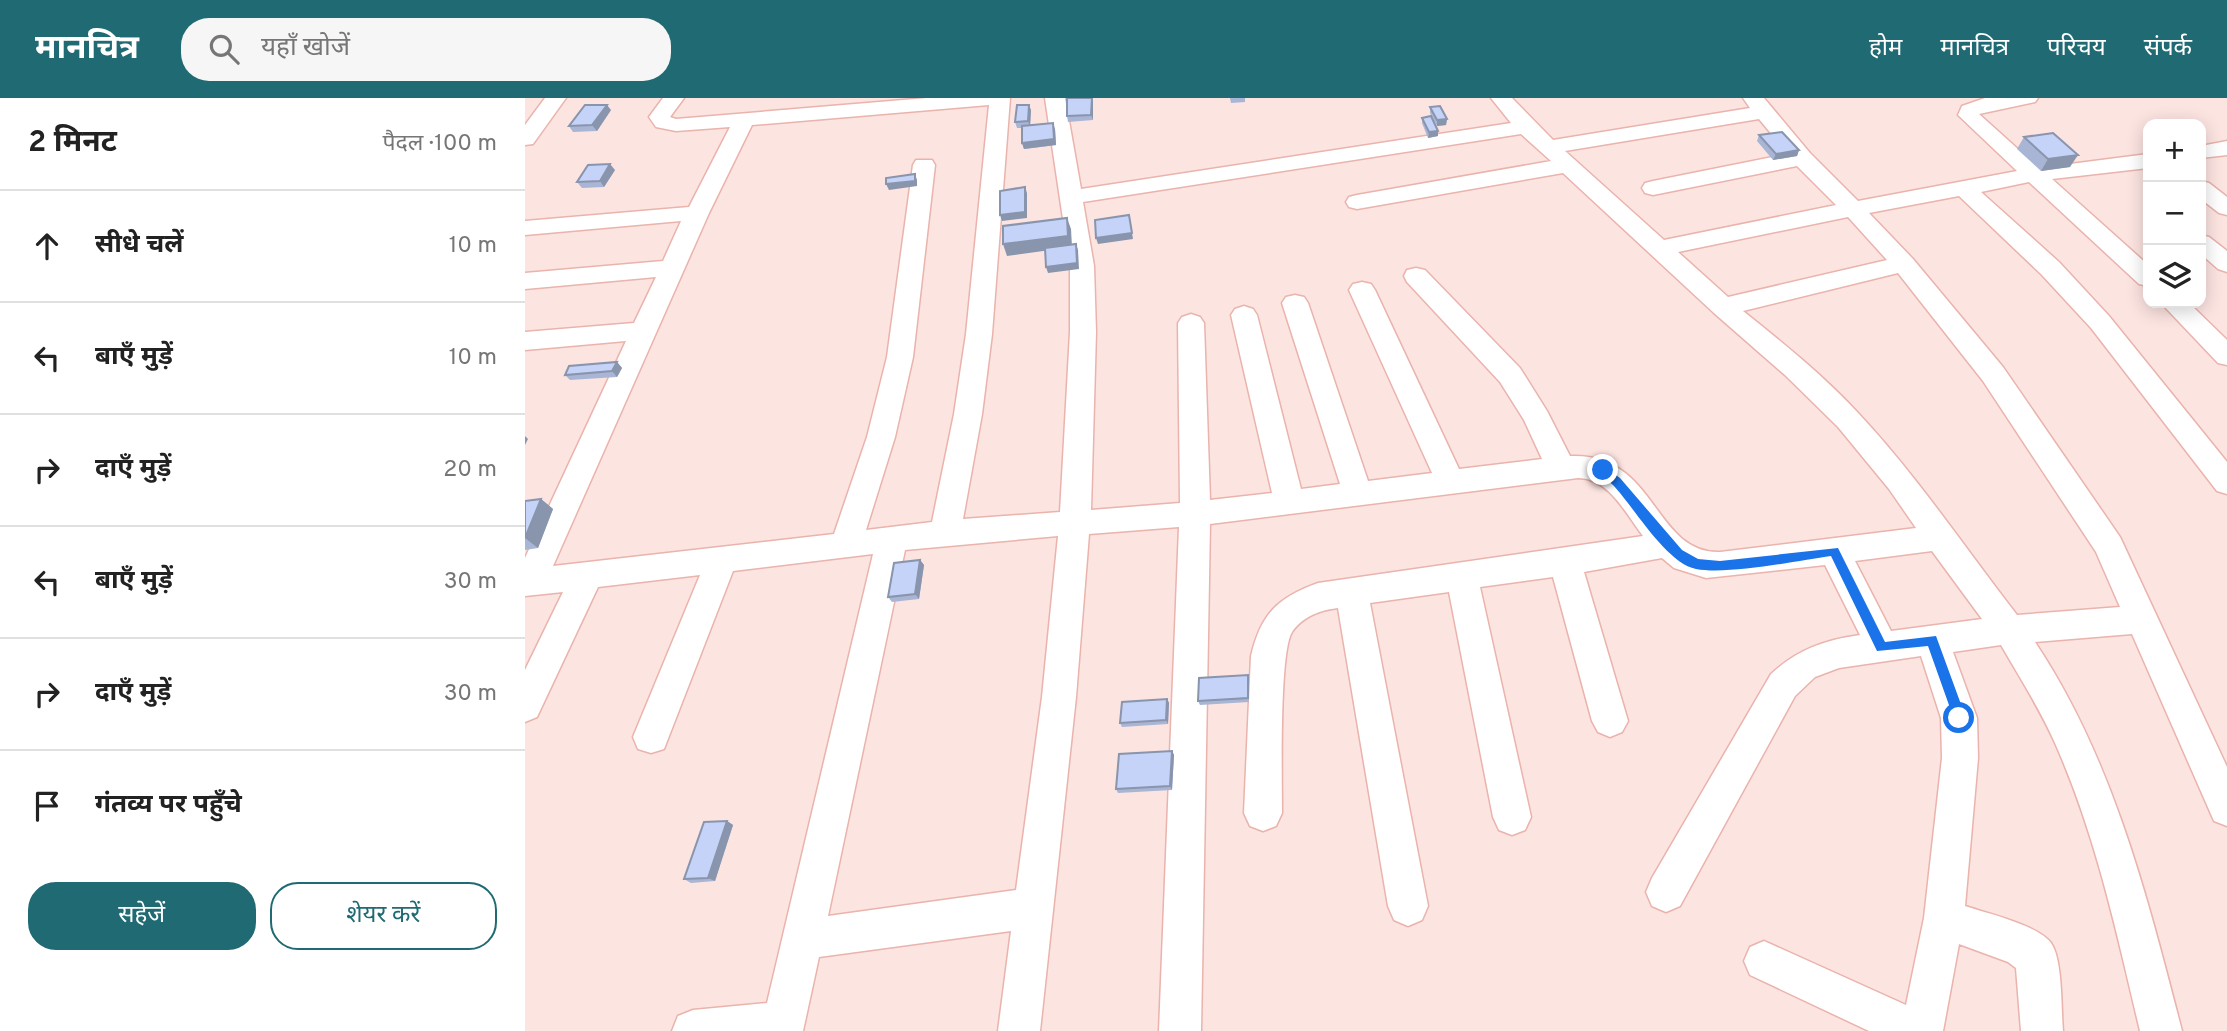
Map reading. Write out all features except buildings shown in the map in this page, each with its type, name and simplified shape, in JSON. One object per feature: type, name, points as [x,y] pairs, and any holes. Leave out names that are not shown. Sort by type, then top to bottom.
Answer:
[{"type":"street","points":[[525,139],[556,98]]},
{"type":"street","points":[[674,98],[659,117],[663,123],[676,125],[745,120],[936,101],[999,98],[979,334],[968,414],[946,533]]},
{"type":"street","points":[[1019,1031],[1059,697],[1075,523],[1082,267],[1055,98]]},
{"type":"street","points":[[1501,98],[1526,127],[1723,307],[1795,368],[1849,420],[1899,481],[2009,630],[2051,698],[2088,779],[2127,896],[2161,1031]]},
{"type":"street","points":[[2028,98],[1979,106],[1969,110],[1968,115],[2143,274]]},
{"type":"street","points":[[1548,147],[1692,114],[1758,105],[1802,158],[1904,264],[2008,397],[2109,546],[2144,619],[2212,745],[2227,808]]},
{"type":"street","points":[[528,583],[697,213],[745,120]]},
{"type":"street","points":[[1071,198],[1526,127]]},
{"type":"street","points":[[2206,151],[2227,148]]},
{"type":"street","points":[[1653,188],[1802,158]]},
{"type":"street","points":[[1661,248],[2033,175],[2143,162]]},
{"type":"street","points":[[846,545],[880,437],[900,357],[924,164]]},
{"type":"street","points":[[1357,202],[1568,164]]},
{"type":"street","points":[[1964,188],[2050,268],[2100,322],[2227,483]]},
{"type":"street","points":[[525,228],[697,213]]},
{"type":"street","points":[[2205,245],[2227,264]]},
{"type":"street","points":[[1723,307],[1904,264]]},
{"type":"street","points":[[525,281],[672,268]]},
{"type":"street","points":[[1416,276],[1510,375],[1537,418],[1562,467]]},
{"type":"street","points":[[1362,290],[1451,483]]},
{"type":"street","points":[[1295,303],[1358,494]]},
{"type":"street","points":[[2179,308],[2227,356]]},
{"type":"street","points":[[1244,315],[1289,503]]},
{"type":"street","points":[[1180,1031],[1195,514],[1191,323]]},
{"type":"street","points":[[525,341],[644,331]]},
{"type":"street","points":[[528,583],[946,533],[1195,514],[1562,467],[1603,470],[1616,481],[1678,554],[1696,564],[1720,565],[1940,538]]},
{"type":"street","points":[[693,1031],[783,1026],[892,539]]},
{"type":"street","points":[[1263,813],[1268,656],[1273,631],[1290,610],[1318,597],[1565,562],[1669,544]]},
{"type":"street","points":[[1834,551],[1881,647]]},
{"type":"street","points":[[651,737],[722,560]]},
{"type":"street","points":[[1565,562],[1610,721]]},
{"type":"street","points":[[525,706],[587,576]]},
{"type":"street","points":[[1462,577],[1512,817]]},
{"type":"street","points":[[1352,593],[1408,906]]},
{"type":"street","points":[[1666,892],[1783,685],[1804,666],[1838,653],[1881,647],[2009,630],[2144,619]]},
{"type":"street","points":[[1922,1031],[1944,918],[1960,758],[1959,718],[1932,640]]},
{"type":"street","points":[[803,939],[1032,908]]},
{"type":"street","points":[[1944,918],[2021,946],[2036,957],[2042,1031]]},
{"type":"street","points":[[1764,961],[1916,1031]]},
{"type":"route","points":[[1603,470],[1616,481],[1678,554],[1696,564],[1720,565],[1834,551],[1881,647],[1932,640],[1959,718]]}]
